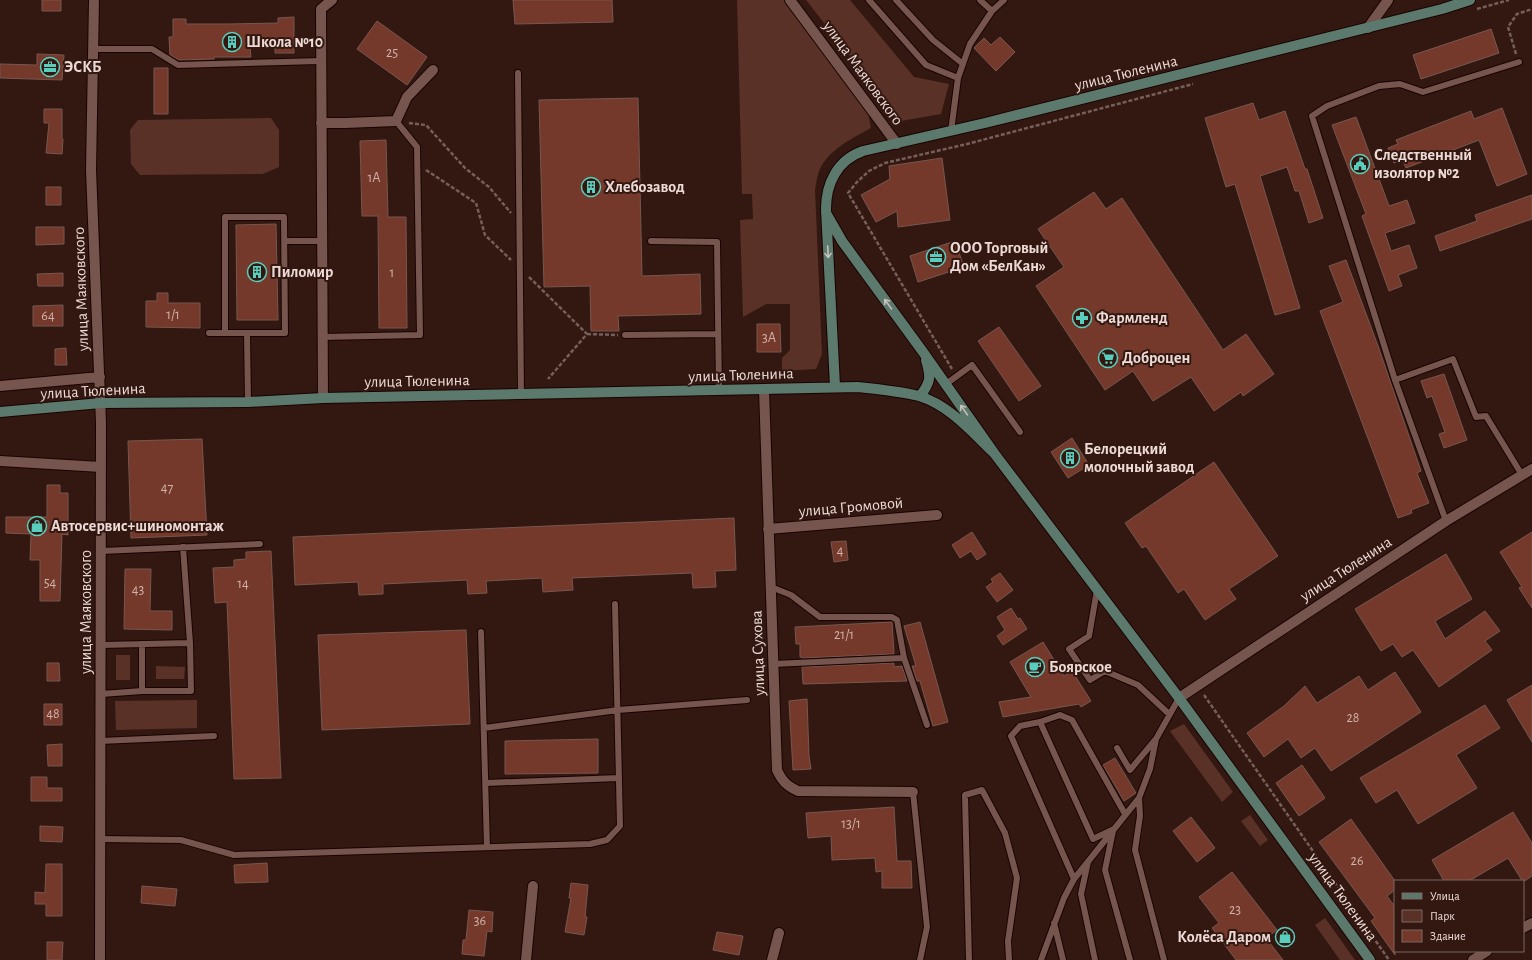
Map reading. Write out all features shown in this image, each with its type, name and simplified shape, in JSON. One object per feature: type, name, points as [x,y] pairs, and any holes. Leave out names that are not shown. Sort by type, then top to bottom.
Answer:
[{"type":"main road","name":"улица Тюленина","points":[[835,386],[826,198],[830,182],[843,164],[856,154],[1442,9],[1471,5]]},
{"type":"main road","name":"улица Тюленина","points":[[826,213],[842,241],[994,453],[1179,698],[1370,960]]},
{"type":"main road","points":[[920,396],[929,382],[929,370],[923,352]]},
{"type":"main road","name":"улица Тюленина","points":[[0,412],[101,403],[248,402],[323,398],[764,390],[835,386],[858,387],[920,396],[940,406],[957,418],[994,453]]},
{"type":"street","name":"улица Маяковского","points":[[94,0],[92,170],[101,403],[100,960]]},
{"type":"street","points":[[323,398],[320,61],[321,5],[332,0]]},
{"type":"street","name":"улица Маяковского","points":[[790,0],[897,144]]},
{"type":"street","points":[[1368,28],[1388,0]]},
{"type":"street","points":[[321,122],[345,123],[396,121],[407,96],[432,70]]},
{"type":"street","points":[[0,386],[100,377]]},
{"type":"street","name":"улица Сухова","points":[[764,390],[777,770],[781,779],[789,786],[798,790],[913,792]]},
{"type":"street","points":[[0,461],[101,467]]},
{"type":"street","name":"улица Тюленина","points":[[1179,698],[1446,521],[1532,469]]},
{"type":"street","name":"улица Громовой","points":[[768,529],[936,515]]},
{"type":"street","points":[[526,960],[533,886]]},
{"type":"street","points":[[772,960],[779,933]]},
{"type":"street","points":[[1473,960],[1485,952]]},
{"type":"lane","points":[[869,0],[926,65],[958,78]]},
{"type":"lane","points":[[896,0],[933,40],[963,64]]},
{"type":"lane","points":[[980,0],[992,11]]},
{"type":"lane","points":[[951,131],[958,78],[970,44],[992,11],[1004,0]]},
{"type":"lane","points":[[93,49],[152,50],[178,65],[320,61]]},
{"type":"lane","points":[[1446,521],[1396,380],[1312,116],[1327,106],[1379,86],[1400,84],[1423,92],[1519,62]]},
{"type":"lane","points":[[518,73],[521,394]]},
{"type":"lane","points":[[322,337],[420,336],[417,147],[396,121]]},
{"type":"lane","points":[[209,333],[225,333],[247,333],[285,332],[284,216],[225,217],[225,333]]},
{"type":"lane","points":[[285,241],[322,240]]},
{"type":"lane","points":[[651,241],[717,242],[720,390]]},
{"type":"lane","points":[[247,333],[248,402]]},
{"type":"lane","points":[[625,335],[718,334]]},
{"type":"lane","points":[[1396,380],[1453,359],[1476,417],[1486,416],[1522,475]]},
{"type":"lane","points":[[946,384],[972,366],[1020,432]]},
{"type":"lane","points":[[101,551],[260,544]]},
{"type":"lane","points":[[100,694],[191,691],[190,643],[183,547]]},
{"type":"lane","points":[[770,586],[791,595],[820,617],[892,617],[897,620],[904,658],[927,725]]},
{"type":"lane","points":[[1098,590],[1089,636],[1069,649],[1090,680],[1105,671],[1138,685],[1170,714]]},
{"type":"lane","points":[[100,839],[181,840],[234,855],[590,844],[606,840],[620,826],[615,604]]},
{"type":"lane","points":[[481,632],[487,847]]},
{"type":"lane","points":[[101,644],[190,643]]},
{"type":"lane","points":[[142,644],[142,692]]},
{"type":"lane","points":[[773,664],[904,658]]},
{"type":"lane","points":[[1117,748],[1130,770],[1156,739],[1179,698]]},
{"type":"lane","points":[[484,728],[618,710],[747,700]]},
{"type":"lane","points":[[1074,879],[1011,736],[1020,726],[1060,716],[1072,720],[1125,814]]},
{"type":"lane","points":[[1040,722],[1093,839],[1114,829]]},
{"type":"lane","points":[[100,741],[214,736]]},
{"type":"lane","points":[[1041,960],[1064,898],[1074,879],[1138,798],[1150,769],[1156,739]]},
{"type":"lane","points":[[486,783],[619,778]]},
{"type":"lane","points":[[969,960],[965,795],[982,790],[1005,833],[1017,878],[1008,941],[1009,960]]},
{"type":"lane","points":[[913,792],[927,927],[920,960]]},
{"type":"lane","points":[[1138,798],[1140,816],[1135,850],[1164,960]]},
{"type":"lane","points":[[1114,829],[1105,870],[1130,960]]},
{"type":"lane","points":[[1088,860],[1081,894],[1095,960]]},
{"type":"lane","points":[[1054,923],[1063,960]]},
{"type":"path","points":[[1471,5],[1509,0]]},
{"type":"path","points":[[1519,62],[1508,27],[1517,14],[1532,9]]},
{"type":"path","points":[[956,377],[848,193],[857,182],[869,172],[885,163],[967,144],[1196,83]]},
{"type":"path","points":[[396,121],[426,125],[465,168],[489,187],[511,212],[520,218]]},
{"type":"path","points":[[586,334],[625,335]]},
{"type":"path","points":[[1197,686],[1389,960]]},
{"type":"green space","points":[[737,0],[784,0],[868,113],[871,128],[841,145],[823,163],[817,178],[815,190],[822,354],[816,369],[782,371],[782,358],[790,350],[790,304],[766,304],[743,317],[740,220],[753,219],[752,194],[742,194]]},
{"type":"green space","points":[[806,0],[850,0],[914,77],[949,84],[941,114],[901,121]]},
{"type":"green space","points":[[271,118],[279,130],[279,167],[263,174],[140,175],[131,164],[130,130],[138,120]]},
{"type":"green space","points":[[116,655],[130,655],[130,680],[116,680]]},
{"type":"green space","points":[[156,666],[185,667],[184,679],[156,679]]},
{"type":"green space","points":[[197,700],[197,728],[116,730],[115,701]]},
{"type":"green space","points":[[1184,724],[1233,792],[1222,802],[1170,731]]},
{"type":"green space","points":[[1250,815],[1268,840],[1260,846],[1241,821]]},
{"type":"green space","points":[[1325,918],[1355,960],[1340,960],[1315,925]]},
{"type":"building","points":[[42,0],[61,0],[61,11],[42,11]]},
{"type":"building","points":[[513,0],[612,0],[613,22],[515,24]]},
{"type":"building","name":"Школа №10","points":[[294,17],[294,53],[275,53],[275,47],[250,47],[251,57],[214,57],[214,59],[179,60],[170,55],[169,37],[173,37],[173,19],[186,19],[186,24],[229,24],[278,23],[278,18]]},
{"type":"building","points":[[377,21],[427,57],[407,85],[357,49]]},
{"type":"building","points":[[1491,29],[1499,53],[1421,79],[1413,55]]},
{"type":"building","points":[[1000,37],[1015,52],[996,71],[974,48],[984,38],[991,45]]},
{"type":"building","points":[[37,54],[64,55],[62,80],[0,78],[0,64],[37,65]]},
{"type":"building","points":[[154,68],[168,68],[168,114],[154,114]]},
{"type":"building","name":"Хлебозавод","points":[[638,98],[642,276],[700,274],[701,314],[618,316],[619,331],[591,331],[590,286],[544,287],[539,100]]},
{"type":"building","points":[[1253,103],[1259,120],[1285,111],[1305,169],[1307,169],[1323,218],[1309,223],[1299,191],[1295,191],[1287,167],[1260,176],[1300,308],[1275,315],[1235,184],[1226,187],[1205,118]]},
{"type":"building","points":[[1502,108],[1527,174],[1497,186],[1479,140],[1406,168],[1402,159],[1394,163],[1388,148],[1398,144],[1396,140],[1471,111],[1474,119]]},
{"type":"building","points":[[44,109],[62,109],[62,154],[46,153],[49,123],[44,123]]},
{"type":"building","points":[[1356,117],[1389,206],[1407,200],[1415,223],[1385,233],[1391,251],[1409,245],[1417,268],[1398,275],[1402,286],[1389,291],[1362,216],[1366,214],[1332,125]]},
{"type":"building","points":[[386,140],[388,217],[406,217],[407,328],[379,328],[378,216],[362,216],[360,141]]},
{"type":"building","points":[[942,158],[950,220],[898,227],[897,211],[876,222],[861,195],[890,179],[889,166]]},
{"type":"building","points":[[46,187],[61,187],[61,205],[46,205]]},
{"type":"building","points":[[1094,192],[1106,209],[1122,198],[1223,350],[1246,334],[1274,374],[1243,396],[1241,392],[1214,411],[1191,377],[1153,401],[1133,371],[1105,390],[1036,286],[1064,267],[1038,229]]},
{"type":"building","points":[[1532,195],[1532,219],[1440,251],[1435,236],[1477,221],[1475,215]]},
{"type":"building","name":"Пиломир","points":[[276,224],[278,320],[237,320],[236,225]]},
{"type":"building","points":[[36,227],[64,227],[64,244],[36,245]]},
{"type":"building","points":[[955,241],[964,267],[918,282],[910,256]]},
{"type":"building","points":[[1346,260],[1378,346],[1421,471],[1417,473],[1429,503],[1411,510],[1412,513],[1398,518],[1320,311],[1343,302],[1329,266]]},
{"type":"building","points":[[63,273],[63,286],[38,286],[37,274]]},
{"type":"building","points":[[157,293],[168,293],[168,303],[200,303],[200,328],[146,327],[146,301],[157,301]]},
{"type":"building","points":[[63,305],[63,326],[33,326],[33,306]]},
{"type":"building","points":[[757,324],[780,324],[781,352],[757,352]]},
{"type":"building","points":[[999,327],[1041,386],[1019,401],[978,341]]},
{"type":"building","points":[[66,348],[67,365],[55,365],[55,349]]},
{"type":"building","points":[[1444,374],[1467,440],[1444,448],[1439,434],[1445,432],[1432,396],[1427,398],[1421,381]]},
{"type":"building","name":"Белорецкий молочный завод","points":[[1072,438],[1089,465],[1068,478],[1051,452]]},
{"type":"building","points":[[202,439],[207,535],[131,538],[128,441]]},
{"type":"building","points":[[1214,462],[1278,556],[1229,589],[1236,599],[1205,620],[1184,589],[1178,593],[1146,546],[1142,548],[1125,523]]},
{"type":"building","points":[[47,485],[60,485],[60,493],[68,493],[68,535],[62,534],[60,601],[40,601],[40,560],[30,560],[31,534],[6,533],[6,517],[47,517]]},
{"type":"building","points":[[734,518],[736,570],[715,571],[716,587],[693,588],[692,573],[572,578],[573,590],[543,592],[542,578],[486,581],[487,593],[468,594],[467,580],[383,584],[383,594],[359,595],[358,582],[295,585],[293,537]]},
{"type":"building","points":[[972,532],[986,554],[977,560],[971,551],[960,558],[952,545]]},
{"type":"building","points":[[1532,532],[1532,608],[1519,588],[1522,587],[1500,552]]},
{"type":"building","points":[[846,541],[848,560],[834,562],[831,542]]},
{"type":"building","points":[[271,551],[281,778],[234,779],[227,602],[215,603],[213,568],[234,567],[234,560],[246,559],[246,552]]},
{"type":"building","points":[[1446,554],[1472,599],[1435,621],[1445,639],[1485,611],[1500,631],[1485,641],[1492,650],[1439,687],[1413,650],[1402,657],[1393,644],[1381,651],[1355,609]]},
{"type":"building","points":[[125,569],[151,569],[150,611],[172,611],[172,630],[124,629]]},
{"type":"building","points":[[1000,573],[1013,590],[997,602],[986,587],[993,582],[991,579]]},
{"type":"building","points":[[1011,608],[1027,629],[1003,645],[997,636],[1005,630],[997,617]]},
{"type":"building","points":[[892,622],[894,654],[802,658],[800,657],[800,644],[796,644],[795,627]]},
{"type":"building","points":[[920,622],[948,722],[933,726],[920,681],[917,681],[912,666],[916,666],[904,626]]},
{"type":"building","points":[[466,630],[470,724],[322,730],[318,635]]},
{"type":"building","points":[[1043,642],[1064,676],[1072,671],[1091,701],[1081,707],[1079,704],[1003,717],[999,702],[1031,697],[1010,662]]},
{"type":"building","points":[[47,663],[59,663],[60,681],[47,681]]},
{"type":"building","points":[[894,663],[894,667],[902,666],[907,681],[803,684],[802,667]]},
{"type":"building","points":[[1395,672],[1421,712],[1331,771],[1315,748],[1301,758],[1288,739],[1264,757],[1247,733],[1284,706],[1305,686],[1317,703],[1359,676],[1368,690]]},
{"type":"building","points":[[1532,685],[1532,742],[1507,700]]},
{"type":"building","points":[[807,699],[809,756],[811,769],[793,770],[789,701]]},
{"type":"building","points":[[44,704],[62,704],[62,725],[44,725]]},
{"type":"building","points":[[1485,705],[1500,728],[1456,755],[1477,788],[1418,824],[1397,790],[1376,803],[1360,778]]},
{"type":"building","points":[[598,739],[598,773],[505,774],[505,741]]},
{"type":"building","points":[[62,744],[62,766],[48,766],[47,745]]},
{"type":"building","points":[[1115,758],[1136,793],[1124,801],[1103,765]]},
{"type":"building","points":[[1302,765],[1325,798],[1299,816],[1276,783]]},
{"type":"building","points":[[31,777],[47,777],[47,788],[62,788],[62,801],[31,801]]},
{"type":"building","points":[[894,807],[897,861],[911,861],[912,888],[882,888],[882,871],[876,872],[875,858],[832,860],[831,836],[808,838],[806,813]]},
{"type":"building","points":[[1513,812],[1532,843],[1532,876],[1524,881],[1508,858],[1471,880],[1443,880],[1432,860]]},
{"type":"building","points":[[1191,817],[1215,848],[1197,862],[1173,831]]},
{"type":"building","points":[[1351,819],[1394,880],[1394,891],[1387,896],[1394,906],[1395,955],[1371,921],[1375,918],[1319,842]]},
{"type":"building","points":[[40,826],[63,827],[62,842],[40,841]]},
{"type":"building","points":[[267,863],[268,882],[235,883],[234,865]]},
{"type":"building","points":[[46,864],[62,864],[62,916],[46,916],[46,904],[35,904],[35,892],[45,893]]},
{"type":"building","points":[[1232,872],[1277,930],[1266,938],[1283,960],[1236,960],[1212,928],[1219,923],[1199,897]]},
{"type":"building","points":[[571,883],[588,885],[585,917],[587,917],[584,935],[565,932],[571,898],[569,898]]},
{"type":"building","points":[[142,886],[177,889],[175,906],[141,903]]},
{"type":"building","points":[[469,910],[493,912],[492,932],[487,931],[484,956],[462,954],[463,940],[466,940]]},
{"type":"building","points":[[717,932],[743,936],[739,955],[713,950]]},
{"type":"building","points":[[47,942],[63,942],[62,960],[47,960]]},
{"type":"place","name":"Школа №10","points":[[232,42]]},
{"type":"place","name":"ЭСКБ","points":[[50,67]]},
{"type":"place","name":"Следственный изолятор №2","points":[[1360,164]]},
{"type":"place","name":"Хлебозавод","points":[[591,187]]},
{"type":"place","name":"ООО Торговый Дом «БелКан»","points":[[936,257]]},
{"type":"place","name":"Пиломир","points":[[257,272]]},
{"type":"place","name":"Фармленд","points":[[1082,318]]},
{"type":"place","name":"Доброцен","points":[[1108,358]]},
{"type":"place","name":"Белорецкий молочный завод","points":[[1070,458]]},
{"type":"place","name":"Автосервис+шиномонтаж","points":[[37,526]]},
{"type":"place","name":"Боярское","points":[[1035,667]]},
{"type":"place","name":"Колёса Даром","points":[[1285,937]]}]
